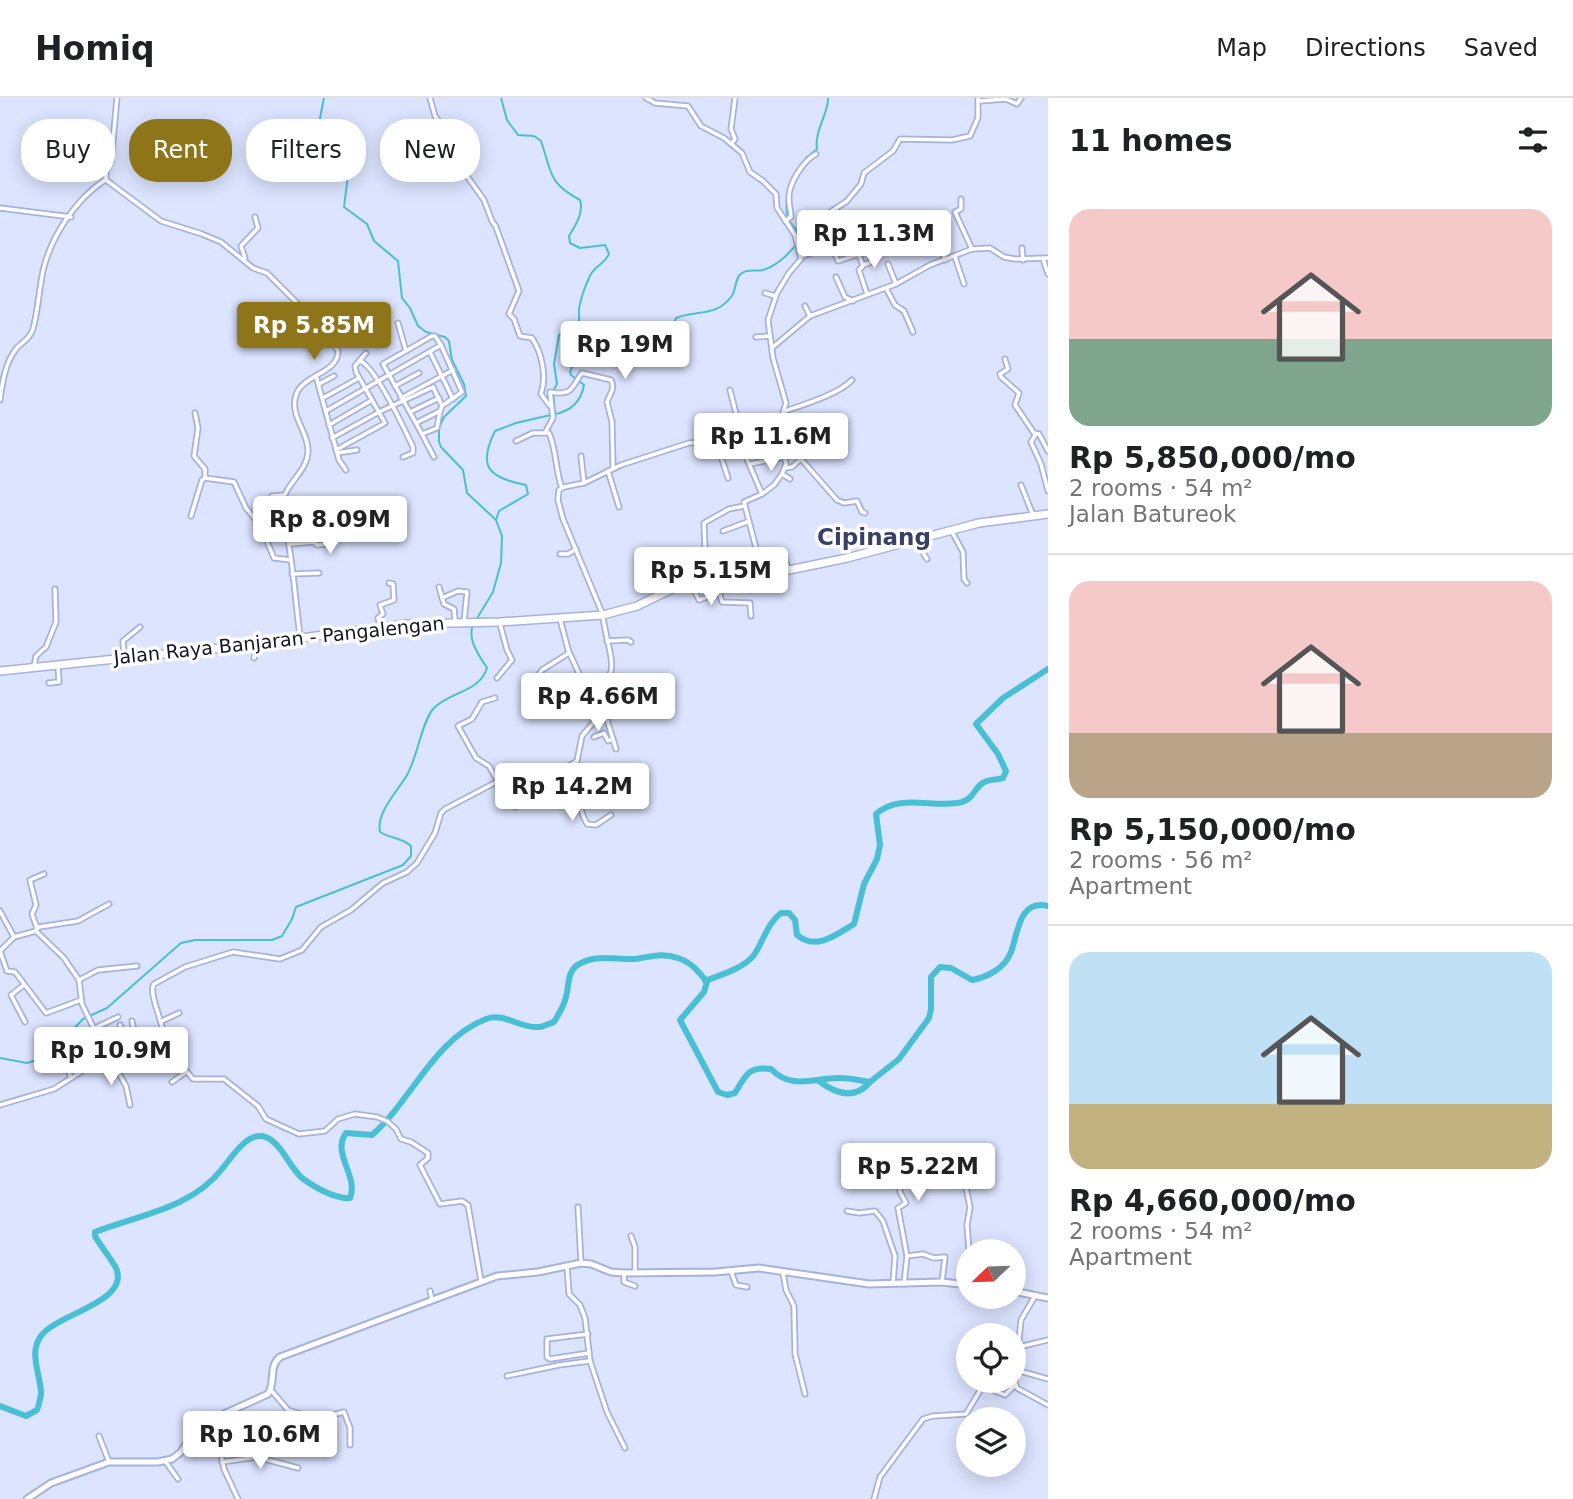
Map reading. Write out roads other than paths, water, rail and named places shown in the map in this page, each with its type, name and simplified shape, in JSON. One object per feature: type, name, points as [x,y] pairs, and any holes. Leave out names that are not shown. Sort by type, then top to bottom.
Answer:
[{"type":"main road","name":"Jalan Raya Banjaran - Pangalengan","points":[[2,670],[258,644],[381,627],[603,615],[637,606],[690,582],[706,578],[789,570],[847,558],[979,523],[1048,514]]},
{"type":"street","points":[[115,119],[117,98]]},
{"type":"street","points":[[430,98],[435,116],[452,140],[464,172],[484,200],[508,259],[519,291],[509,314],[514,319],[520,336],[532,338],[535,343],[544,372],[541,394],[551,406]]},
{"type":"street","points":[[646,98],[655,103],[688,106],[701,126],[742,153],[750,172],[776,194],[777,208],[788,220],[797,237],[800,262],[789,273],[775,296],[769,315],[775,367],[786,403],[779,425],[785,468],[774,485],[762,494],[746,500],[745,506],[763,573]]},
{"type":"street","points":[[731,144],[735,139],[731,128],[734,98]]},
{"type":"street","points":[[797,237],[847,201],[859,188],[864,173],[893,151],[900,139],[952,141],[970,136],[978,118],[979,99],[1006,99],[1017,104],[1021,98]]},
{"type":"street","points":[[788,220],[792,212],[789,200],[792,187],[804,163],[816,154]]},
{"type":"street","points":[[0,400],[1,385],[15,351],[33,330],[43,272],[53,242],[82,197],[103,182]]},
{"type":"street","points":[[109,182],[161,221],[221,242],[253,268],[273,278],[336,346],[338,356],[335,361],[304,384],[296,394],[296,416],[307,445],[307,459],[285,495],[282,513],[289,544],[300,638]]},
{"type":"street","points":[[961,199],[961,209],[955,213],[972,249]]},
{"type":"street","points":[[0,208],[71,217]]},
{"type":"street","points":[[244,260],[241,246],[258,228],[254,217]]},
{"type":"street","points":[[801,257],[813,252],[834,252],[838,261],[869,251],[892,250],[913,241],[918,242],[931,234],[945,260]]},
{"type":"street","points":[[773,347],[810,316],[896,284],[921,268],[972,249],[990,248],[1004,257],[1023,260],[1046,259],[1048,274]]},
{"type":"street","points":[[1021,248],[1023,260]]},
{"type":"street","points":[[867,294],[859,270],[863,265],[872,262],[869,251]]},
{"type":"street","points":[[859,254],[863,265]]},
{"type":"street","points":[[955,257],[964,284]]},
{"type":"street","points":[[888,264],[896,284]]},
{"type":"street","points":[[836,277],[845,297],[853,301]]},
{"type":"street","points":[[886,288],[895,305],[904,312],[913,332]]},
{"type":"street","points":[[765,293],[775,296]]},
{"type":"street","points":[[805,306],[810,316]]},
{"type":"street","points":[[398,323],[405,351]]},
{"type":"street","points":[[422,434],[437,428],[443,406],[462,390],[442,345],[433,336],[383,364],[434,457]]},
{"type":"street","points":[[757,337],[770,336]]},
{"type":"street","points":[[326,411],[442,345]]},
{"type":"street","points":[[430,352],[453,399]]},
{"type":"street","points":[[336,451],[385,423],[355,366],[366,354]]},
{"type":"street","points":[[1005,359],[1008,370],[1000,374],[1000,377],[1019,393],[1014,403],[1035,434],[1039,434],[1048,451]]},
{"type":"street","points":[[360,361],[365,363],[392,405],[414,449],[413,453],[403,457]]},
{"type":"street","points":[[332,438],[453,370]]},
{"type":"street","points":[[395,386],[419,373]]},
{"type":"street","points":[[546,431],[553,418],[552,393],[561,394],[574,388],[582,373],[612,381],[607,402],[612,422],[613,468]]},
{"type":"street","points":[[316,376],[340,464],[346,470]]},
{"type":"street","points":[[319,384],[334,376]]},
{"type":"street","points":[[323,398],[359,378]]},
{"type":"street","points":[[785,411],[819,399],[846,386],[852,380]]},
{"type":"street","points":[[402,399],[433,387],[443,406]]},
{"type":"street","points":[[730,390],[741,433]]},
{"type":"street","points":[[410,412],[439,398]]},
{"type":"street","points":[[329,425],[372,400]]},
{"type":"street","points":[[416,423],[440,411]]},
{"type":"street","points":[[191,516],[202,480],[205,478],[205,469],[194,456],[198,428],[195,413]]},
{"type":"street","points":[[615,749],[604,710],[602,684],[610,674],[603,615],[559,506],[558,495],[562,488],[584,483],[613,468],[689,443],[716,441],[779,425]]},
{"type":"street","points":[[516,441],[533,433],[546,431]]},
{"type":"street","points":[[546,431],[552,439],[562,488]]},
{"type":"street","points":[[1035,434],[1031,442],[1041,464],[1048,491]]},
{"type":"street","points":[[716,441],[728,478]]},
{"type":"street","points":[[336,451],[357,450]]},
{"type":"street","points":[[744,452],[762,494]]},
{"type":"street","points":[[581,456],[584,483]]},
{"type":"street","points":[[750,464],[785,457]]},
{"type":"street","points":[[785,468],[792,467],[801,459],[834,498],[844,503],[857,501],[865,513]]},
{"type":"street","points":[[608,471],[619,507]]},
{"type":"street","points":[[782,474],[790,479]]},
{"type":"street","points":[[205,478],[234,482],[246,508],[260,525],[274,557],[277,560],[291,560]]},
{"type":"street","points":[[1021,485],[1033,515]]},
{"type":"street","points":[[272,496],[285,495]]},
{"type":"street","points":[[706,578],[704,523],[729,509],[745,506]]},
{"type":"street","points":[[723,531],[748,521]]},
{"type":"street","points":[[289,544],[327,544],[327,523]]},
{"type":"street","points":[[951,530],[963,552],[964,579],[967,583]]},
{"type":"street","points":[[915,540],[927,559]]},
{"type":"street","points":[[560,554],[568,554],[576,549]]},
{"type":"street","points":[[783,554],[789,570]]},
{"type":"street","points":[[292,574],[319,573]]},
{"type":"street","points":[[750,574],[751,590]]},
{"type":"street","points":[[715,576],[722,601],[750,603],[751,616]]},
{"type":"street","points":[[690,582],[699,600],[710,596]]},
{"type":"street","points":[[381,627],[378,620],[383,614],[380,606],[394,600],[393,584],[389,583]]},
{"type":"street","points":[[439,587],[444,604],[454,609],[461,622]]},
{"type":"street","points":[[34,666],[36,656],[46,647],[56,622],[55,589]]},
{"type":"street","points":[[442,598],[457,591],[467,592],[461,622]]},
{"type":"street","points":[[560,617],[569,652],[581,678]]},
{"type":"street","points":[[497,678],[512,660],[500,622]]},
{"type":"street","points":[[124,656],[123,641],[140,627]]},
{"type":"street","points":[[607,641],[631,642]]},
{"type":"street","points":[[254,658],[258,644]]},
{"type":"street","points":[[526,691],[542,670],[569,652]]},
{"type":"street","points":[[49,683],[59,682],[58,664]]},
{"type":"street","points":[[495,698],[484,700],[472,719],[458,726],[476,758],[489,766],[497,780]]},
{"type":"street","points":[[165,1051],[166,1035],[151,994],[154,984],[185,967],[233,952],[272,959],[285,958],[302,950],[321,927],[351,909],[383,883],[407,872],[417,863],[435,833],[441,813],[445,809],[484,790],[497,780],[506,777],[542,782],[572,765],[578,758],[582,736],[604,710]]},
{"type":"street","points":[[594,737],[604,733],[607,741],[613,739]]},
{"type":"street","points":[[572,765],[578,784],[578,801],[587,824],[596,825],[611,815]]},
{"type":"street","points":[[515,807],[524,797],[541,786],[542,782]]},
{"type":"street","points":[[44,874],[30,880],[36,905],[32,914],[36,929],[64,958],[79,980],[81,1000],[106,1056],[112,1061],[126,1086],[130,1105]]},
{"type":"street","points":[[81,1000],[47,1014],[13,970],[7,972],[0,951],[14,937],[36,929],[78,921],[109,904]]},
{"type":"street","points":[[0,911],[14,937]]},
{"type":"street","points":[[79,980],[98,970],[137,966]]},
{"type":"street","points":[[24,985],[11,995],[24,1022]]},
{"type":"street","points":[[162,1021],[179,1013]]},
{"type":"street","points":[[95,1028],[118,1017]]},
{"type":"street","points":[[132,1021],[139,1056]]},
{"type":"street","points":[[120,1025],[127,1040],[130,1058]]},
{"type":"street","points":[[112,1061],[165,1051],[196,1079],[218,1078],[228,1081],[258,1106],[265,1119],[299,1134],[325,1131],[338,1119],[349,1114],[377,1117],[387,1121],[396,1129],[401,1139],[428,1153],[428,1158],[421,1163],[421,1168],[440,1204],[462,1201],[468,1205],[481,1281]]},
{"type":"street","points":[[0,1105],[54,1089],[106,1056]]},
{"type":"street","points":[[64,1059],[71,1078]]},
{"type":"street","points":[[172,1082],[186,1072]]},
{"type":"street","points":[[904,1284],[906,1257],[898,1208],[906,1203],[900,1192],[900,1182],[929,1167],[970,1153]]},
{"type":"street","points":[[960,1158],[970,1210],[968,1239]]},
{"type":"street","points":[[578,1207],[581,1263]]},
{"type":"street","points":[[847,1211],[877,1211],[895,1255],[893,1285]]},
{"type":"street","points":[[631,1236],[635,1247],[635,1272]]},
{"type":"street","points":[[895,1255],[906,1257],[923,1254],[934,1258],[945,1257],[942,1282]]},
{"type":"street","points":[[27,1499],[69,1475],[109,1462],[166,1461],[179,1454],[196,1428],[264,1396],[271,1390],[274,1364],[283,1356],[496,1276],[581,1263],[624,1273],[759,1268],[849,1282],[893,1285],[956,1283]]},
{"type":"street","points":[[567,1266],[570,1296],[578,1303],[585,1318],[590,1361],[607,1412],[625,1448]]},
{"type":"street","points":[[783,1270],[786,1290],[793,1302],[795,1354],[805,1394]]},
{"type":"street","points":[[731,1271],[736,1285],[747,1287]]},
{"type":"street","points":[[624,1273],[624,1282],[635,1286]]},
{"type":"street","points":[[430,1291],[432,1300]]},
{"type":"street","points":[[1026,1294],[1048,1298]]},
{"type":"street","points":[[1021,1323],[1035,1296]]},
{"type":"street","points":[[588,1334],[547,1339],[546,1348],[547,1357],[550,1359],[589,1353]]},
{"type":"street","points":[[1026,1345],[1048,1340]]},
{"type":"street","points":[[507,1376],[559,1364],[590,1361]]},
{"type":"street","points":[[1026,1373],[1048,1379]]},
{"type":"street","points":[[271,1390],[288,1410],[317,1419],[344,1412],[350,1429],[350,1445]]},
{"type":"street","points":[[1026,1391],[1048,1405]]},
{"type":"street","points":[[874,1499],[880,1477],[923,1419],[966,1414],[979,1393]]},
{"type":"street","points":[[205,1423],[219,1444],[222,1462],[238,1499]]},
{"type":"street","points":[[99,1436],[109,1462]]},
{"type":"street","points":[[222,1462],[257,1457],[298,1468]]},
{"type":"street","points":[[166,1461],[178,1479]]},
{"type":"waterway","points":[[324,98],[320,118],[321,133],[341,158],[348,175],[344,207],[367,224],[374,241],[398,261],[402,298],[418,326],[449,341],[452,360],[464,384],[466,396],[444,417],[439,428],[439,442],[463,470],[467,493],[496,520]]},
{"type":"waterway","points":[[476,620],[493,592],[501,563],[502,536],[496,520],[499,511],[528,494],[526,485],[503,479],[490,469],[487,462],[490,443],[495,431],[555,414],[553,391],[557,384],[554,364],[559,335],[578,327],[579,307],[587,282],[609,254],[605,245],[580,248],[570,243],[569,236],[580,214],[580,200],[556,182],[541,141],[534,136],[518,135],[507,120],[501,98]]},
{"type":"waterway","points":[[800,167],[817,149],[828,98]]},
{"type":"waterway","points":[[555,414],[574,405],[583,391],[584,385],[570,372],[582,342],[597,333],[611,335],[646,350],[658,360],[669,362],[676,352],[673,327],[676,318],[719,308],[731,297],[742,273],[769,268],[785,257],[801,238],[787,214],[789,188]]},
{"type":"waterway","points":[[0,1058],[27,1063],[47,1057],[83,1019],[107,1008],[181,943],[195,940],[272,940],[282,936],[296,907],[403,865],[411,856],[411,846],[380,832],[381,817],[411,768],[433,709],[478,682],[487,668],[473,642],[473,625]]},
{"type":"waterway","points":[[705,981],[732,971],[750,960],[772,922],[781,913],[789,913],[795,920],[797,935],[811,942],[826,940],[854,924],[864,884],[877,859],[880,845],[876,814],[894,804],[963,802],[982,783],[1003,778],[1006,771],[998,754],[976,724],[1003,698],[1048,669]]},
{"type":"waterway","points":[[0,1406],[26,1416],[37,1410],[41,1394],[35,1357],[41,1336],[49,1328],[103,1299],[113,1290],[118,1280],[116,1268],[97,1240],[95,1232],[164,1209],[196,1193],[210,1182],[239,1148],[256,1136],[274,1142],[297,1173],[308,1182],[330,1194],[350,1198],[351,1181],[342,1148],[346,1133],[372,1135],[438,1055],[468,1028],[493,1017],[532,1027],[554,1022],[565,1000],[571,973],[583,962],[597,958],[635,959],[666,955],[683,960],[694,968],[707,982],[704,992],[680,1020],[718,1092],[727,1095],[735,1093],[748,1073],[763,1068],[771,1069],[787,1080],[848,1078],[870,1082],[899,1059],[929,1018],[931,977],[940,967],[951,968],[972,980],[990,974],[1008,958],[1025,912],[1038,905],[1048,906]]},
{"type":"waterway","points":[[819,1081],[845,1093],[858,1091],[870,1082]]},
{"type":"district","name":"Cipinang","points":[[874,537]]}]
